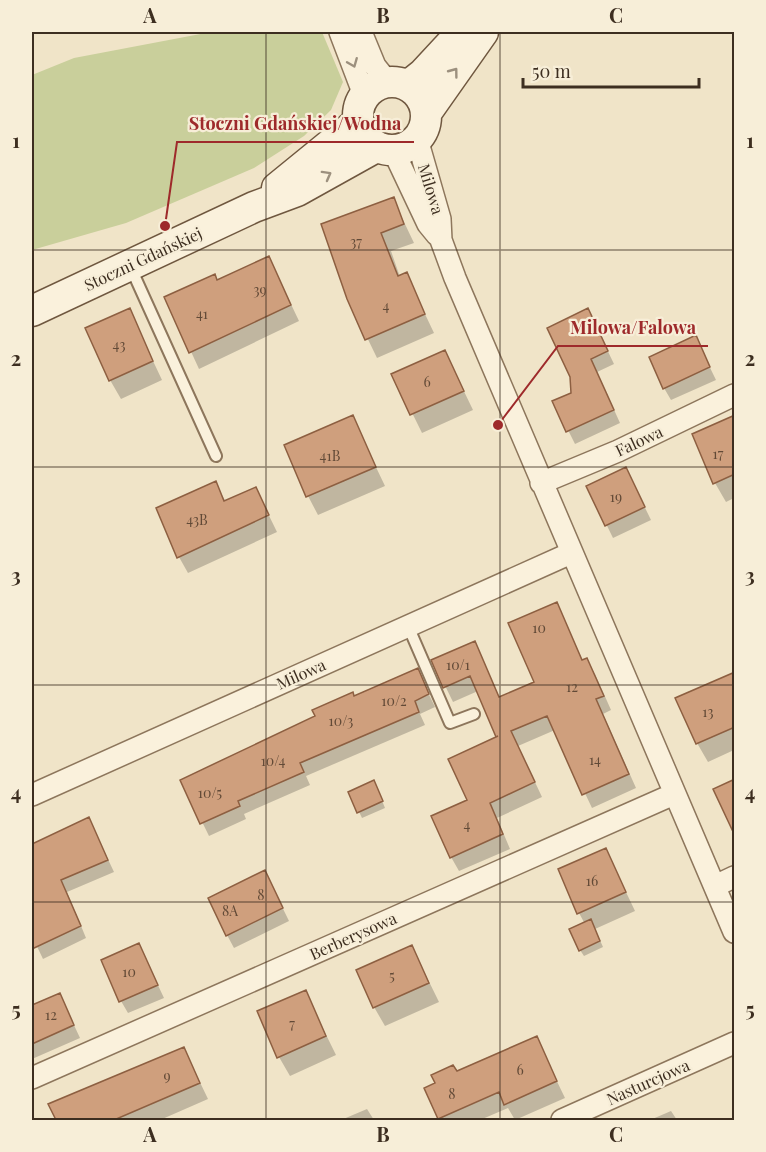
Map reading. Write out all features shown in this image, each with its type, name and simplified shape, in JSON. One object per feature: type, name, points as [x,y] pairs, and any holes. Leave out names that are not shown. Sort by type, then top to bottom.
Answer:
[{"type":"street","points":[[340,32],[379,96]]},
{"type":"street","points":[[361,32],[375,66],[379,96],[367,140],[403,137],[417,93],[379,96]]},
{"type":"street","name":"Stoczni Gdańskiej","points":[[254,207],[379,96],[423,74],[462,32]]},
{"type":"street","name":"Stoczni Gdańskiej","points":[[32,311],[254,207],[297,191],[403,137],[483,32]]},
{"type":"street","name":"Milowa","points":[[403,137],[428,224],[441,240],[541,483],[735,932]]},
{"type":"street","name":"Falowa","points":[[541,483],[618,451],[735,394]]},
{"type":"street","name":"Milowa","points":[[32,795],[571,553]]},
{"type":"street","name":"Berberysowa","points":[[32,1078],[674,794]]},
{"type":"street","points":[[715,886],[735,877]]},
{"type":"street","name":"Nasturcjowa","points":[[562,1120],[735,1043]]},
{"type":"lane","points":[[130,266],[216,456]]},
{"type":"lane","points":[[408,627],[450,723],[474,714]]},
{"type":"green space","points":[[211,32],[322,32],[343,82],[331,110],[304,136],[254,168],[126,223],[32,250],[32,75],[74,58]]},
{"type":"building","points":[[394,197],[404,224],[381,233],[398,276],[407,272],[425,314],[365,340],[347,299],[321,224]]},
{"type":"building","points":[[269,256],[291,305],[189,353],[164,297],[215,274],[217,280]]},
{"type":"building","points":[[130,308],[153,361],[109,381],[85,328]]},
{"type":"building","points":[[588,308],[608,351],[591,359],[614,410],[566,432],[552,401],[571,393],[570,377],[547,328]]},
{"type":"building","points":[[696,335],[710,367],[663,389],[649,357]]},
{"type":"building","points":[[445,350],[464,391],[410,415],[391,374]]},
{"type":"building","points":[[353,415],[376,467],[306,497],[284,445]]},
{"type":"building","points":[[735,415],[735,474],[713,484],[692,434]]},
{"type":"building","points":[[626,467],[645,507],[605,526],[586,486]]},
{"type":"building","points":[[216,481],[224,501],[256,487],[269,515],[177,558],[156,508]]},
{"type":"building","points":[[557,602],[582,660],[587,658],[604,696],[596,699],[629,774],[582,795],[547,716],[511,731],[535,782],[490,803],[503,834],[450,858],[431,816],[467,800],[448,759],[496,737],[470,676],[443,688],[431,660],[475,641],[499,697],[534,682],[508,623]]},
{"type":"building","points":[[418,668],[429,694],[415,701],[419,712],[300,763],[304,772],[238,801],[240,806],[200,824],[180,780],[315,716],[312,710],[353,692],[354,696]]},
{"type":"building","points":[[735,672],[735,727],[696,744],[675,698]]},
{"type":"building","points":[[735,779],[735,836],[713,789]]},
{"type":"building","points":[[374,780],[383,801],[357,813],[348,792]]},
{"type":"building","points":[[89,817],[108,860],[61,880],[81,926],[32,949],[32,844]]},
{"type":"building","points":[[606,848],[626,892],[577,914],[558,869]]},
{"type":"building","points":[[265,870],[283,908],[226,936],[208,898]]},
{"type":"building","points":[[591,919],[600,941],[579,951],[569,929]]},
{"type":"building","points":[[139,943],[158,985],[119,1002],[101,960]]},
{"type":"building","points":[[412,945],[429,983],[373,1008],[356,970]]},
{"type":"building","points":[[306,990],[326,1036],[277,1058],[257,1011]]},
{"type":"building","points":[[60,993],[74,1025],[32,1044],[32,1005]]},
{"type":"building","points":[[537,1036],[557,1081],[504,1105],[499,1092],[438,1119],[424,1088],[435,1083],[431,1075],[453,1065],[457,1071]]},
{"type":"building","points":[[184,1047],[200,1083],[114,1120],[56,1120],[48,1104]]},
{"type":"place","name":"Stoczni Gdańskiej/Wodna","points":[[165,226]]},
{"type":"place","name":"Milowa/Falowa","points":[[498,425]]}]
